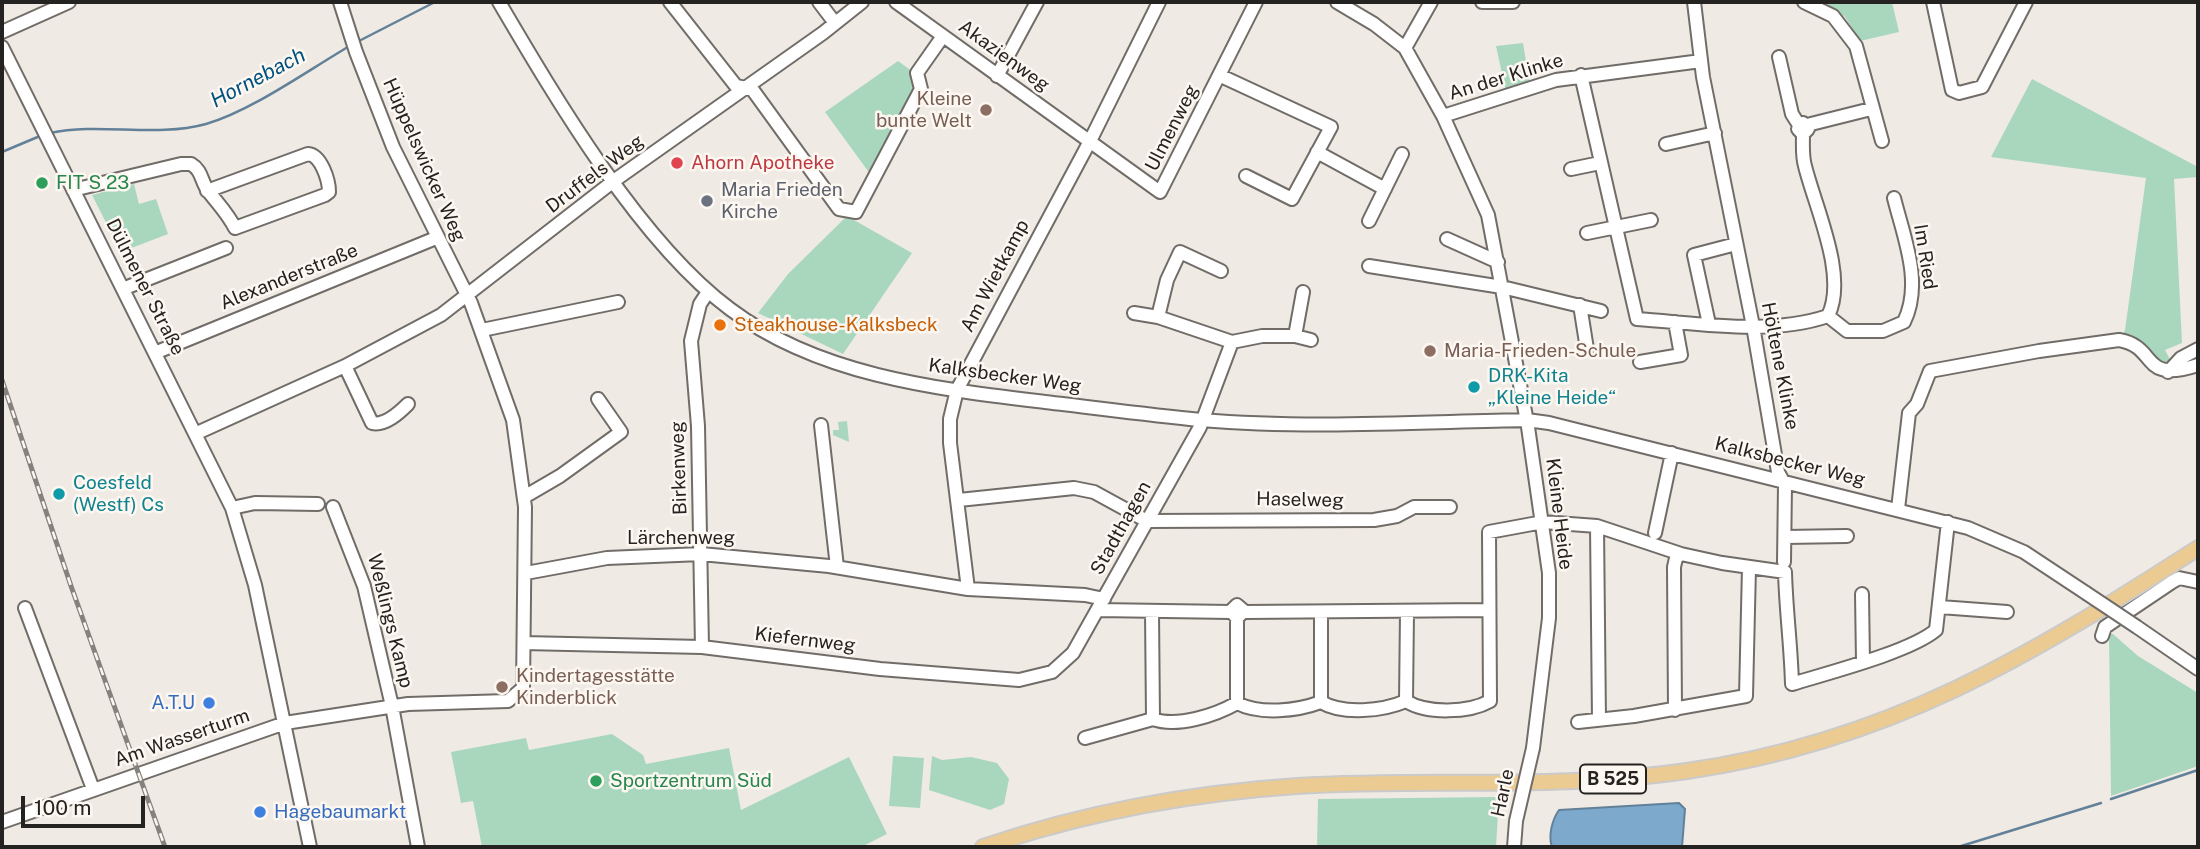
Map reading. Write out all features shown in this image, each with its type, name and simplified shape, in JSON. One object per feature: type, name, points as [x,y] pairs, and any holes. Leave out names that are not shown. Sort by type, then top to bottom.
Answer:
[{"type":"main road","name":"B 525","points":[[983,847],[1088,818],[1223,793],[1308,786],[1542,783],[1641,777],[1782,752],[1881,722],[1984,677],[2032,652],[2198,548]]},
{"type":"street","points":[[2,32],[69,2]]},
{"type":"street","name":"Hüppelswicker Weg","points":[[340,2],[355,52],[393,147],[482,330],[513,420],[524,497],[524,674],[520,692],[508,701],[392,706]]},
{"type":"street","name":"Kalksbecker Weg","points":[[499,2],[615,180],[669,252],[708,292],[746,321],[827,359],[877,375],[957,390],[1202,420],[1326,424],[1527,420],[1948,522],[2024,552],[2198,669]]},
{"type":"street","points":[[670,2],[736,86],[752,89],[839,209],[856,212],[921,89],[917,74],[943,36]]},
{"type":"street","points":[[819,2],[835,23]]},
{"type":"street","name":"Druffels Weg","points":[[197,433],[345,366],[441,314],[467,297],[615,180],[862,2]]},
{"type":"street","name":"Akazienweg","points":[[896,2],[1090,141]]},
{"type":"street","points":[[997,76],[1037,2]]},
{"type":"street","name":"Am Wietkamp","points":[[968,589],[950,443],[950,419],[957,390],[1090,141],[1158,2]]},
{"type":"street","name":"Ulmenweg","points":[[1090,141],[1160,192],[1221,76],[1256,2]]},
{"type":"street","points":[[1337,2],[1374,24],[1405,48],[1431,2]]},
{"type":"street","points":[[1482,2],[1513,2]]},
{"type":"street","name":"Höltene Klinke","points":[[1693,2],[1701,61],[1782,480],[1784,562]]},
{"type":"street","points":[[1804,2],[1833,16],[1856,46],[1871,109],[1882,141]]},
{"type":"street","points":[[1934,2],[1952,90],[1959,93],[1982,87],[2026,2]]},
{"type":"street","name":"Dülmener Straße","points":[[2,47],[157,352],[232,508],[256,585],[310,847]]},
{"type":"street","name":"Kleine Heide","points":[[1405,48],[1443,116],[1478,187],[1488,215],[1527,420],[1549,573],[1549,618],[1533,748]]},
{"type":"street","points":[[1753,326],[1813,321],[1828,316],[1833,306],[1832,274],[1820,211],[1804,165],[1803,128],[1792,114],[1779,57]]},
{"type":"street","name":"An der Klinke","points":[[1443,116],[1531,87],[1581,75],[1701,61]]},
{"type":"street","name":"An der Klinke","points":[[1581,75],[1637,319],[1753,326]]},
{"type":"street","points":[[1221,76],[1331,127],[1292,199],[1246,176]]},
{"type":"street","points":[[1803,128],[1871,109]]},
{"type":"street","points":[[1666,144],[1715,134]]},
{"type":"street","points":[[1317,152],[1385,189]]},
{"type":"street","points":[[73,190],[181,164],[197,167],[207,191],[225,207],[235,228],[325,195],[329,192],[329,186],[318,159],[308,154],[207,191]]},
{"type":"street","points":[[1369,222],[1402,155]]},
{"type":"street","points":[[1571,169],[1600,163]]},
{"type":"street","name":"Im Ried","points":[[1828,316],[1847,331],[1883,331],[1904,322],[1913,298],[1913,281],[1894,198]]},
{"type":"street","points":[[1587,233],[1651,220]]},
{"type":"street","name":"Alexanderstraße","points":[[157,352],[436,238]]},
{"type":"street","points":[[1447,239],[1498,262]]},
{"type":"street","points":[[1709,324],[1693,255],[1737,244]]},
{"type":"street","points":[[125,288],[226,248]]},
{"type":"street","points":[[1158,317],[1167,280],[1180,251],[1221,271]]},
{"type":"street","points":[[1370,266],[1502,287],[1601,311]]},
{"type":"street","name":"Birkenweg","points":[[702,647],[701,554],[691,341],[700,304],[708,292]]},
{"type":"street","points":[[1295,336],[1303,292]]},
{"type":"street","points":[[482,330],[618,302]]},
{"type":"street","points":[[1580,305],[1587,349]]},
{"type":"street","points":[[1134,313],[1158,317],[1232,342],[1262,336],[1295,336],[1311,341]]},
{"type":"street","points":[[1640,362],[1681,355],[1675,322]]},
{"type":"street","points":[[1898,509],[1909,413],[1917,404],[1930,371],[2039,351],[2119,341],[2131,342],[2157,369],[2168,372],[2198,365]]},
{"type":"street","name":"Stadthagen","points":[[1073,653],[1202,420],[1232,342]]},
{"type":"street","points":[[2168,372],[2181,358],[2198,349]]},
{"type":"street","points":[[345,366],[372,422],[379,424],[397,415],[408,404]]},
{"type":"street","points":[[524,497],[560,476],[621,432],[598,399]]},
{"type":"street","points":[[821,425],[837,567]]},
{"type":"street","points":[[1655,533],[1672,453]]},
{"type":"street","points":[[959,500],[1074,488],[1094,492],[1147,521]]},
{"type":"street","points":[[232,508],[255,503],[318,503]]},
{"type":"street","name":"Weßlings Kamp","points":[[333,507],[364,586],[392,706],[418,847]]},
{"type":"street","name":"Haselweg","points":[[1147,521],[1374,520],[1397,516],[1414,507],[1450,507]]},
{"type":"street","points":[[1406,701],[1417,708],[1478,708],[1490,701],[1489,532],[1495,528],[1543,522],[1597,526],[1681,554],[1786,572],[1786,626],[1791,648],[1792,684],[1863,662],[1929,636],[1936,630],[1948,522]]},
{"type":"street","points":[[1597,526],[1600,720]]},
{"type":"street","points":[[1785,537],[1847,536]]},
{"type":"street","name":"Lärchenweg","points":[[526,573],[607,558],[701,554],[837,567],[968,589],[1085,595],[1101,605],[1152,612],[1237,614],[1489,610]]},
{"type":"street","points":[[1675,710],[1674,568],[1676,558],[1681,554]]},
{"type":"street","points":[[1578,722],[1675,710],[1746,696],[1749,567]]},
{"type":"street","points":[[2102,636],[2105,627],[2179,578],[2198,582]]},
{"type":"street","points":[[1862,594],[1863,662]]},
{"type":"street","points":[[1940,607],[2007,612]]},
{"type":"street","points":[[25,608],[93,789]]},
{"type":"street","points":[[1152,612],[1153,719]]},
{"type":"street","points":[[1321,612],[1321,702]]},
{"type":"street","points":[[1406,701],[1408,612]]},
{"type":"street","points":[[1237,614],[1237,703]]},
{"type":"street","name":"Kiefernweg","points":[[524,643],[702,647],[880,669],[1019,680],[1052,672],[1073,653]]},
{"type":"street","points":[[1321,702],[1333,709],[1345,709],[1390,708],[1406,701]]},
{"type":"street","points":[[1237,703],[1248,709],[1303,709],[1321,702]]},
{"type":"street","points":[[1085,738],[1153,719],[1163,722],[1221,712],[1237,703]]},
{"type":"street","name":"Weßlings Kamp","points":[[285,723],[392,706]]},
{"type":"street","name":"Am Wasserturm","points":[[2,822],[285,723]]},
{"type":"street","name":"Harle","points":[[1514,847],[1516,821],[1533,748]]},
{"type":"green space","points":[[1830,2],[1892,2],[1899,32],[1860,41],[1845,17],[1828,5]]},
{"type":"green space","points":[[1523,43],[1530,85],[1506,92],[1496,46]]},
{"type":"green space","points":[[898,61],[916,74],[920,89],[873,178],[825,112]]},
{"type":"green space","points":[[2032,79],[2198,167],[2198,177],[2174,179],[2182,343],[2165,350],[2172,363],[2167,369],[2122,336],[2146,178],[1991,157]]},
{"type":"green space","points":[[134,184],[139,204],[156,199],[168,234],[121,252],[92,195]]},
{"type":"green space","points":[[847,216],[912,253],[843,354],[758,313],[788,274]]},
{"type":"green space","points":[[847,421],[849,442],[833,435],[833,430],[839,430],[838,422]]},
{"type":"green space","points":[[2109,634],[2113,634],[2138,656],[2198,693],[2198,766],[2111,796]]},
{"type":"green space","name":"Sportzentrum Süd","points":[[612,734],[643,755],[646,764],[729,748],[741,810],[849,757],[887,834],[861,847],[482,847],[473,801],[461,803],[451,752],[526,738],[529,750]]},
{"type":"green space","points":[[893,756],[924,758],[920,808],[889,806]]},
{"type":"green space","points":[[932,756],[942,760],[971,757],[997,763],[1009,779],[1004,804],[990,810],[929,790]]},
{"type":"green space","points":[[1499,797],[1496,847],[1317,847],[1318,799]]},
{"type":"water","points":[[1679,803],[1685,809],[1682,847],[1552,847],[1551,828],[1559,810]]},
{"type":"waterway","name":"Hornebach","points":[[357,42],[435,2]]},
{"type":"waterway","name":"Hornebach","points":[[50,133],[88,129],[167,130],[206,124],[260,100],[348,47]]},
{"type":"waterway","name":"Hornebach","points":[[2,152],[40,136]]},
{"type":"waterway","points":[[2111,799],[2198,770]]},
{"type":"waterway","points":[[1958,847],[2101,803]]},
{"type":"railway","points":[[2,380],[71,586],[165,847]]},
{"type":"place","name":"Kleine bunte Welt","points":[[986,110]]},
{"type":"place","name":"Ahorn Apotheke","points":[[677,163]]},
{"type":"place","name":"FIT S 23","points":[[42,183]]},
{"type":"place","name":"Maria Frieden Kirche","points":[[707,201]]},
{"type":"place","name":"Steakhouse-Kalksbeck","points":[[720,325]]},
{"type":"place","name":"Maria-Frieden-Schule","points":[[1430,351]]},
{"type":"place","name":"DRK-Kita „Kleine Heide“","points":[[1474,387]]},
{"type":"place","name":"Coesfeld (Westf) Cs","points":[[59,494]]},
{"type":"place","name":"Kindertagesstätte Kinderblick","points":[[502,687]]},
{"type":"place","name":"A.T.U","points":[[209,703]]},
{"type":"place","name":"Sportzentrum Süd","points":[[596,781]]},
{"type":"place","name":"Hagebaumarkt","points":[[260,812]]}]
